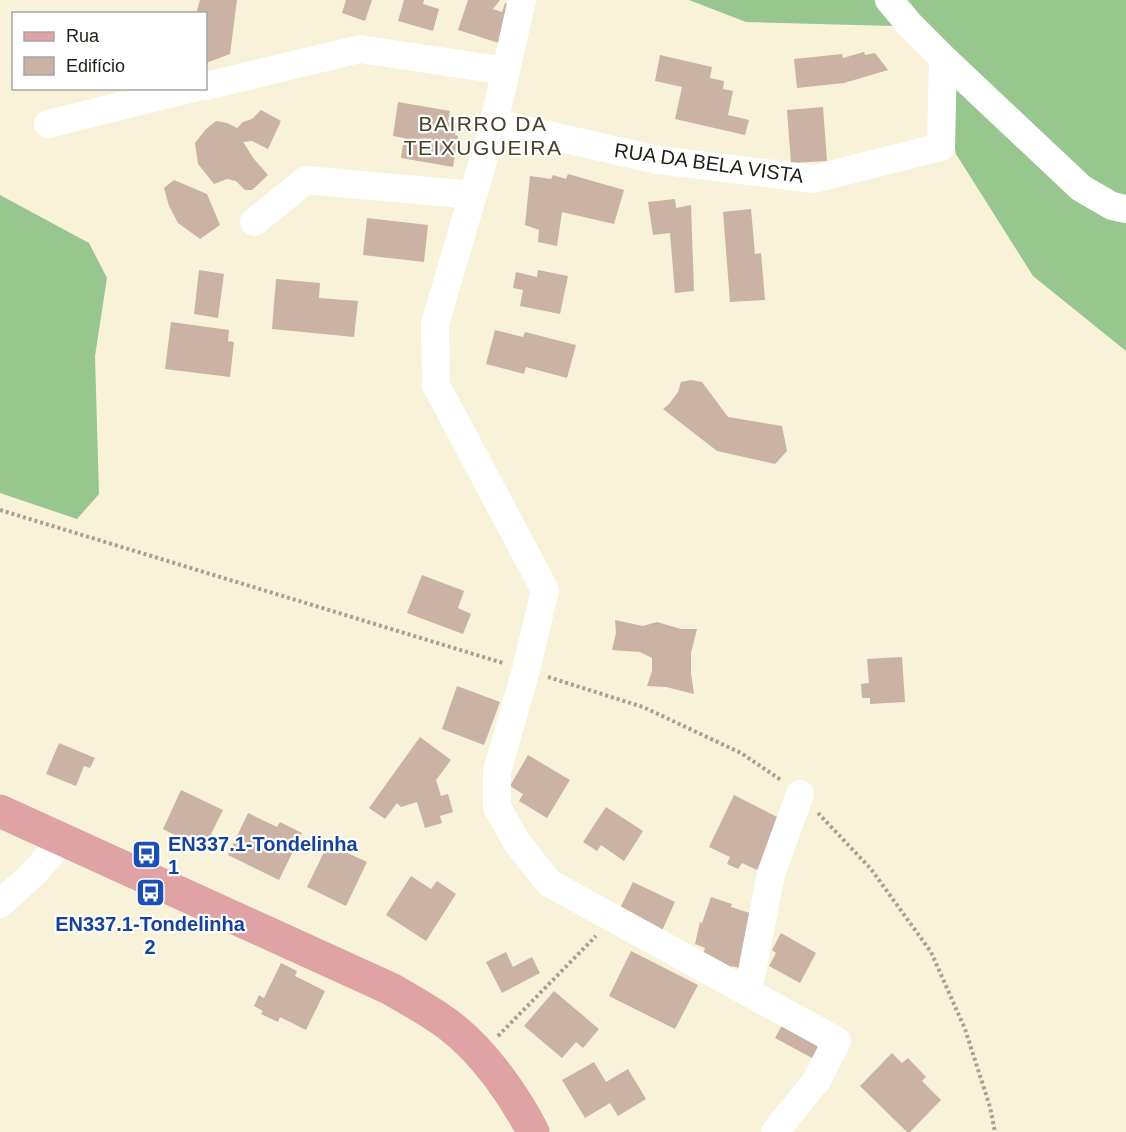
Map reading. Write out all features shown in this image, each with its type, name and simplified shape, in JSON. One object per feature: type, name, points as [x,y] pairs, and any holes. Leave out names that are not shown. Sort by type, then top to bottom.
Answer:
[{"type":"main road","points":[[0,811],[391,989],[452,1027],[480,1055],[517,1104],[533,1132]]},
{"type":"street","points":[[522,0],[494,123],[435,324],[436,385],[545,590],[526,670],[497,771],[497,807],[516,841],[549,883],[837,1041],[817,1080],[775,1132]]},
{"type":"street","points":[[889,0],[943,58],[1081,188],[1112,206],[1126,209]]},
{"type":"street","points":[[207,86],[360,49],[506,71]]},
{"type":"street","name":"RUA DA BELA VISTA","points":[[494,123],[658,160],[814,179],[941,147],[943,58]]},
{"type":"street","points":[[48,124],[186,90]]},
{"type":"street","points":[[254,222],[306,180],[473,195]]},
{"type":"street","points":[[748,993],[771,874],[800,794]]},
{"type":"street","points":[[0,904],[34,873],[63,840]]},
{"type":"path","points":[[0,510],[643,707],[741,753],[800,794],[871,869],[931,952],[965,1029],[990,1107],[994,1132]]},
{"type":"path","points":[[480,1055],[613,919]]},
{"type":"green space","points":[[689,0],[1126,0],[1126,351],[1033,276],[956,154],[931,27],[746,22]]},
{"type":"green space","points":[[0,195],[89,243],[107,278],[95,356],[99,494],[77,519],[0,493]]},
{"type":"building","points":[[200,0],[237,0],[230,54],[207,63],[207,12],[197,12]]},
{"type":"building","points":[[346,0],[372,0],[365,21],[342,13]]},
{"type":"building","points":[[404,0],[424,0],[423,4],[439,9],[433,31],[398,21]]},
{"type":"building","points":[[468,0],[500,0],[493,9],[502,12],[505,3],[511,5],[499,43],[458,30]]},
{"type":"building","points":[[864,52],[865,55],[875,53],[888,70],[844,83],[797,88],[794,59],[842,54],[843,58]]},
{"type":"building","points":[[660,55],[712,67],[710,78],[724,81],[723,89],[733,91],[728,115],[749,120],[745,135],[675,119],[682,87],[655,81]]},
{"type":"building","points":[[398,102],[450,111],[448,122],[457,124],[455,135],[458,136],[453,167],[401,158],[404,138],[393,136]]},
{"type":"building","points":[[823,107],[827,161],[791,163],[787,110]]},
{"type":"building","points":[[261,110],[281,121],[268,149],[252,141],[243,142],[268,175],[252,190],[245,190],[236,181],[227,179],[214,184],[198,164],[195,143],[216,121],[237,128]]},
{"type":"building","points":[[568,174],[624,190],[614,224],[562,212],[557,246],[538,242],[539,230],[525,225],[530,176],[551,179],[553,175],[566,179]]},
{"type":"building","points":[[174,180],[207,194],[220,225],[200,239],[178,223],[169,206],[164,188]]},
{"type":"building","points":[[675,199],[676,208],[691,205],[694,291],[675,293],[670,233],[653,235],[648,202]]},
{"type":"building","points":[[751,209],[755,254],[761,253],[765,300],[730,302],[723,212]]},
{"type":"building","points":[[367,218],[428,225],[424,262],[363,255]]},
{"type":"building","points":[[199,270],[224,274],[218,318],[194,314]]},
{"type":"building","points":[[538,270],[568,276],[560,314],[520,306],[523,290],[513,288],[516,272],[537,277]]},
{"type":"building","points":[[276,279],[320,283],[319,298],[358,301],[354,337],[272,329]]},
{"type":"building","points":[[171,322],[229,330],[228,341],[234,342],[230,377],[165,369]]},
{"type":"building","points":[[495,330],[523,337],[525,332],[576,345],[567,378],[526,367],[524,374],[486,364]]},
{"type":"building","points":[[691,380],[702,382],[728,417],[782,426],[787,451],[775,464],[717,451],[663,409],[678,392],[681,382]]},
{"type":"building","points":[[422,575],[464,591],[458,608],[471,614],[463,634],[407,613]]},
{"type":"building","points":[[615,620],[643,626],[657,622],[681,629],[697,629],[691,653],[694,694],[666,687],[647,686],[652,671],[652,658],[640,652],[612,650],[616,633]]},
{"type":"building","points":[[902,657],[905,702],[870,704],[870,698],[862,698],[861,684],[869,683],[867,659]]},
{"type":"building","points":[[457,686],[500,702],[484,745],[442,729]]},
{"type":"building","points":[[420,737],[451,760],[436,780],[441,796],[448,794],[453,812],[440,816],[442,823],[425,828],[417,802],[401,807],[397,803],[385,819],[369,808]]},
{"type":"building","points":[[59,743],[95,758],[90,768],[84,766],[76,786],[46,774]]},
{"type":"building","points":[[528,755],[570,780],[547,818],[519,801],[523,794],[510,786]]},
{"type":"building","points":[[181,790],[223,810],[205,846],[189,835],[186,841],[163,829]]},
{"type":"building","points":[[734,795],[781,819],[757,870],[742,863],[738,869],[727,864],[730,857],[709,847]]},
{"type":"building","points":[[606,807],[643,831],[624,861],[601,845],[597,851],[583,842]]},
{"type":"building","points":[[248,813],[277,827],[280,822],[302,833],[279,880],[228,855]]},
{"type":"building","points":[[328,844],[367,862],[346,906],[307,887]]},
{"type":"building","points":[[411,876],[431,889],[437,881],[456,894],[426,941],[386,915]]},
{"type":"building","points":[[633,882],[675,902],[661,933],[618,912]]},
{"type":"building","points":[[711,897],[732,904],[731,907],[759,916],[743,969],[732,966],[729,972],[702,957],[705,948],[695,944],[700,922],[702,923]]},
{"type":"building","points":[[781,933],[816,953],[800,983],[769,966],[776,953],[772,950]]},
{"type":"building","points":[[631,951],[698,985],[675,1029],[609,996]]},
{"type":"building","points":[[506,952],[513,967],[532,957],[540,973],[502,993],[486,962]]},
{"type":"building","points":[[281,963],[297,971],[295,976],[325,991],[306,1030],[280,1017],[278,1022],[261,1014],[263,1011],[254,1006],[259,995],[264,998]]},
{"type":"building","points":[[554,991],[599,1029],[583,1048],[576,1042],[562,1058],[524,1026]]},
{"type":"building","points":[[786,1018],[822,1038],[812,1058],[775,1038]]},
{"type":"building","points":[[892,1053],[902,1063],[908,1058],[926,1077],[922,1081],[941,1100],[910,1132],[907,1132],[860,1086]]},
{"type":"building","points":[[594,1062],[606,1082],[628,1069],[646,1099],[618,1116],[610,1103],[585,1118],[562,1080]]},
{"type":"place","name":"EN337.1-Tondelinha 1","points":[[147,855]]},
{"type":"place","name":"EN337.1-Tondelinha 2","points":[[150,893]]},
{"type":"district","name":"BAIRRO DA TEIXUGUEIRA","points":[[483,135]]}]
